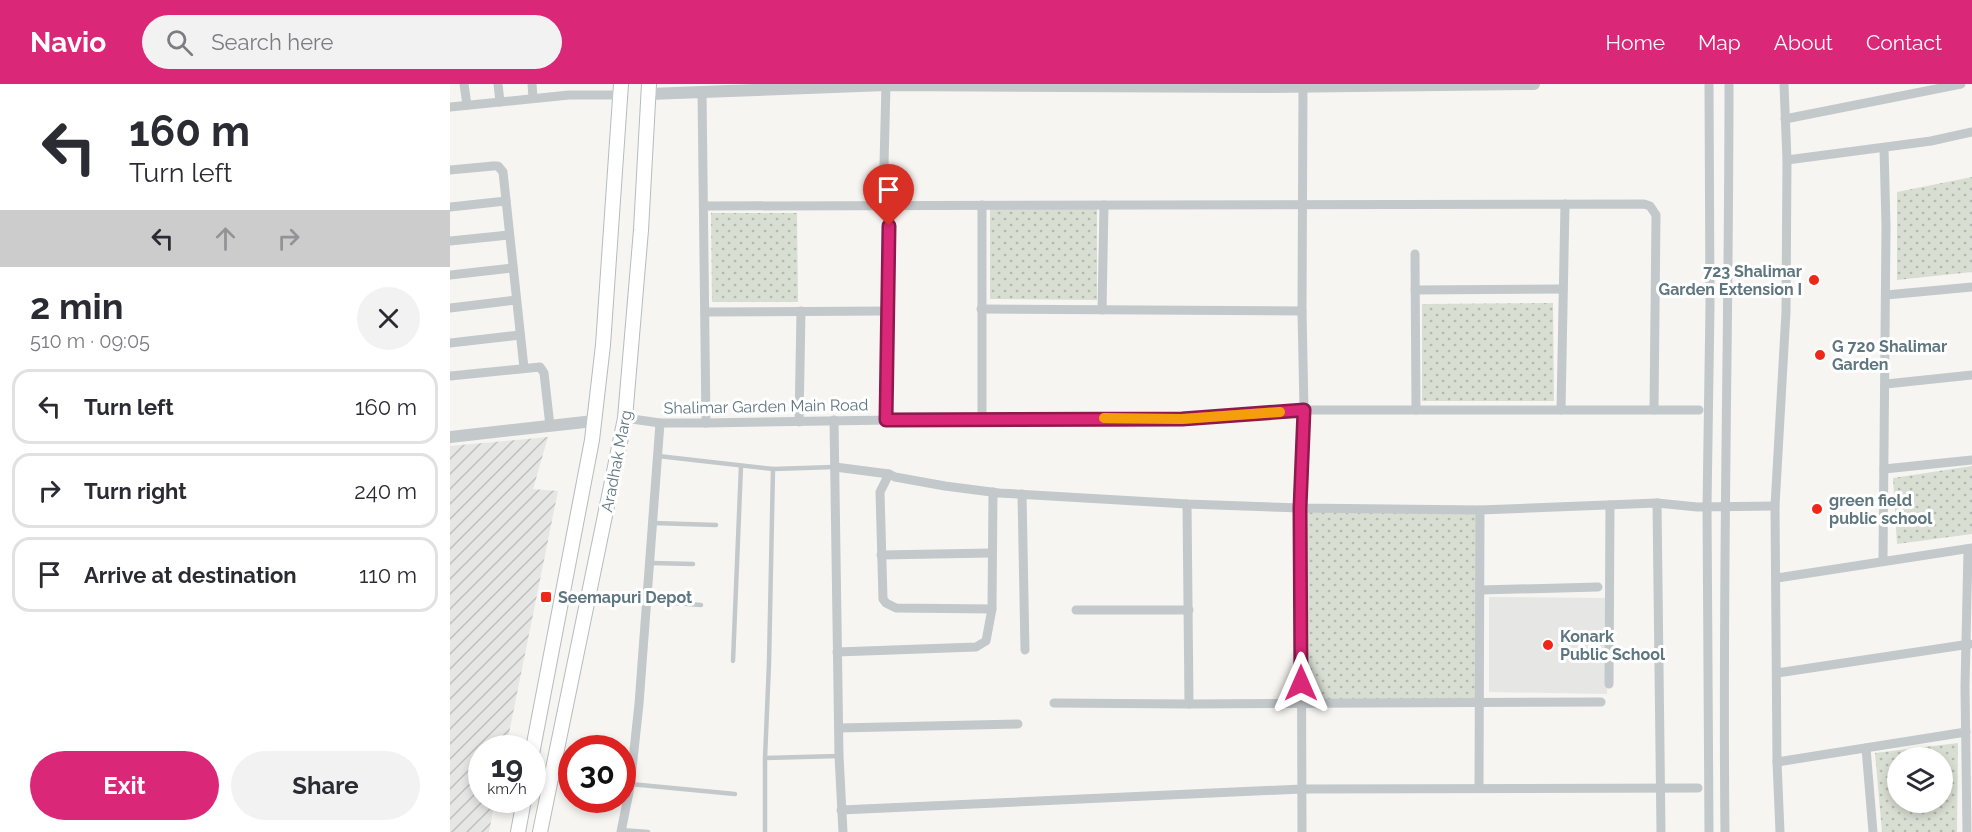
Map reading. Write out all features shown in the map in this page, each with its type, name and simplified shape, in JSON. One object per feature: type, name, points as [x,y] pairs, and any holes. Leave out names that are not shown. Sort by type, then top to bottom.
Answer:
[{"type":"main road","name":"Aradhak Marg","points":[[536,735],[585,483],[594,421],[603,345],[621,89]]},
{"type":"main road","name":"Aradhak Marg","points":[[540,832],[625,418],[641,230],[649,89]]},
{"type":"main road","points":[[518,832],[522,813]]},
{"type":"street","points":[[464,84],[467,105]]},
{"type":"street","points":[[498,84],[500,102]]},
{"type":"street","points":[[532,84],[533,98]]},
{"type":"street","points":[[568,84],[569,94]]},
{"type":"street","points":[[649,89],[702,92],[886,84],[1303,86],[1534,84]]},
{"type":"street","points":[[886,84],[888,311],[886,420]]},
{"type":"street","points":[[1709,84],[1709,832]]},
{"type":"street","points":[[1725,832],[1723,619],[1729,84]]},
{"type":"street","points":[[1780,832],[1776,762],[1775,506],[1786,312],[1787,160],[1784,84]]},
{"type":"street","points":[[1785,119],[1961,84]]},
{"type":"street","points":[[1302,832],[1300,508],[1304,410],[1303,86]]},
{"type":"street","points":[[450,107],[621,89]]},
{"type":"street","points":[[702,92],[706,423]]},
{"type":"street","points":[[1787,160],[1931,141],[1972,132]]},
{"type":"street","points":[[1883,561],[1886,384],[1884,148]]},
{"type":"street","points":[[450,170],[498,166],[503,172],[524,368]]},
{"type":"street","points":[[450,207],[506,201]]},
{"type":"street","points":[[1561,410],[1565,204]]},
{"type":"street","points":[[704,206],[1644,204],[1650,206],[1654,211],[1654,410]]},
{"type":"street","points":[[982,205],[982,419]]},
{"type":"street","points":[[1102,310],[1104,205]]},
{"type":"street","points":[[450,241],[509,235]]},
{"type":"street","points":[[1415,254],[1416,410]]},
{"type":"street","points":[[450,275],[513,268]]},
{"type":"street","points":[[1886,295],[1972,287]]},
{"type":"street","points":[[1415,291],[1563,289]]},
{"type":"street","points":[[450,308],[516,300]]},
{"type":"street","points":[[981,309],[1302,311]]},
{"type":"street","points":[[799,422],[801,311]]},
{"type":"street","points":[[705,312],[888,311]]},
{"type":"street","points":[[450,343],[520,335]]},
{"type":"street","points":[[450,376],[537,367],[543,370],[550,426]]},
{"type":"street","points":[[1886,384],[1972,375]]},
{"type":"street","name":"Shalimar Garden Main Road","points":[[625,418],[660,423],[706,423],[834,420],[1182,419],[1304,410],[1699,410]]},
{"type":"street","points":[[834,420],[839,756],[843,832]]},
{"type":"street","points":[[450,437],[594,421]]},
{"type":"street","points":[[636,735],[651,563],[660,423]]},
{"type":"street","points":[[1884,469],[1972,460]]},
{"type":"street","points":[[835,467],[993,492],[1187,504],[1480,510],[1657,503],[1708,507],[1775,506]]},
{"type":"street","points":[[889,474],[880,492],[883,599],[896,608],[992,609]]},
{"type":"street","points":[[837,652],[976,646],[986,641],[992,609],[993,492]]},
{"type":"street","points":[[1022,494],[1025,650]]},
{"type":"street","points":[[1657,503],[1661,832]]},
{"type":"street","points":[[1187,504],[1189,704]]},
{"type":"street","points":[[1609,684],[1610,505]]},
{"type":"street","points":[[1479,789],[1480,510]]},
{"type":"street","points":[[1777,578],[1970,548],[1966,732],[1967,832]]},
{"type":"street","points":[[881,555],[991,553]]},
{"type":"street","points":[[1480,590],[1598,587]]},
{"type":"street","points":[[1076,610],[1189,610]]},
{"type":"street","points":[[1777,673],[1969,644]]},
{"type":"street","points":[[1054,703],[1601,702]]},
{"type":"street","points":[[839,728],[1018,724]]},
{"type":"street","points":[[1776,762],[1966,732]]},
{"type":"street","points":[[1866,748],[1873,832]]},
{"type":"street","points":[[841,810],[1302,789],[1698,788]]},
{"type":"street","points":[[621,831],[624,813]]},
{"type":"lane","points":[[658,456],[773,468],[835,467]]},
{"type":"lane","points":[[733,661],[741,466]]},
{"type":"lane","points":[[765,832],[773,468]]},
{"type":"lane","points":[[654,523],[716,525]]},
{"type":"lane","points":[[651,563],[693,564]]},
{"type":"lane","points":[[648,601],[701,605]]},
{"type":"lane","points":[[765,758],[839,756]]},
{"type":"lane","points":[[636,785],[735,794]]},
{"type":"lane","points":[[621,831],[648,832]]},
{"type":"shaded area","points":[[1972,177],[1972,272],[1897,280],[1897,192]]},
{"type":"shaded area","points":[[990,208],[1097,209],[1097,300],[990,299]]},
{"type":"shaded area","points":[[711,213],[797,213],[798,302],[712,302]]},
{"type":"shaded area","points":[[1553,303],[1554,401],[1422,401],[1422,304]]},
{"type":"shaded area","name":"Seemapuri Depot","points":[[548,437],[533,489],[558,491],[509,735],[468,735],[468,813],[493,813],[489,832],[450,832],[450,446]]},
{"type":"shaded area","points":[[1972,466],[1972,534],[1897,544],[1893,478]]},
{"type":"shaded area","points":[[1301,508],[1480,510],[1479,703],[1301,704]]},
{"type":"shaded area","name":"Konark Public School","points":[[1489,597],[1606,598],[1607,694],[1489,692]]},
{"type":"shaded area","points":[[1958,743],[1957,832],[1882,832],[1875,753],[1887,752],[1887,813],[1953,813],[1953,747],[1925,747]]},
{"type":"slow traffic","points":[[1104,418],[1182,419],[1280,412]]},
{"type":"place","name":"723 Shalimar Garden Extension I","points":[[1814,280]]},
{"type":"place","name":"G 720 Shalimar Garden","points":[[1820,355]]},
{"type":"place","name":"green field public school","points":[[1817,509]]},
{"type":"place","name":"Seemapuri Depot","points":[[546,597]]},
{"type":"place","name":"Konark Public School","points":[[1548,645]]},
{"type":"route","points":[[889,226],[886,420],[1182,419],[1304,410],[1300,508],[1301,683]]}]
